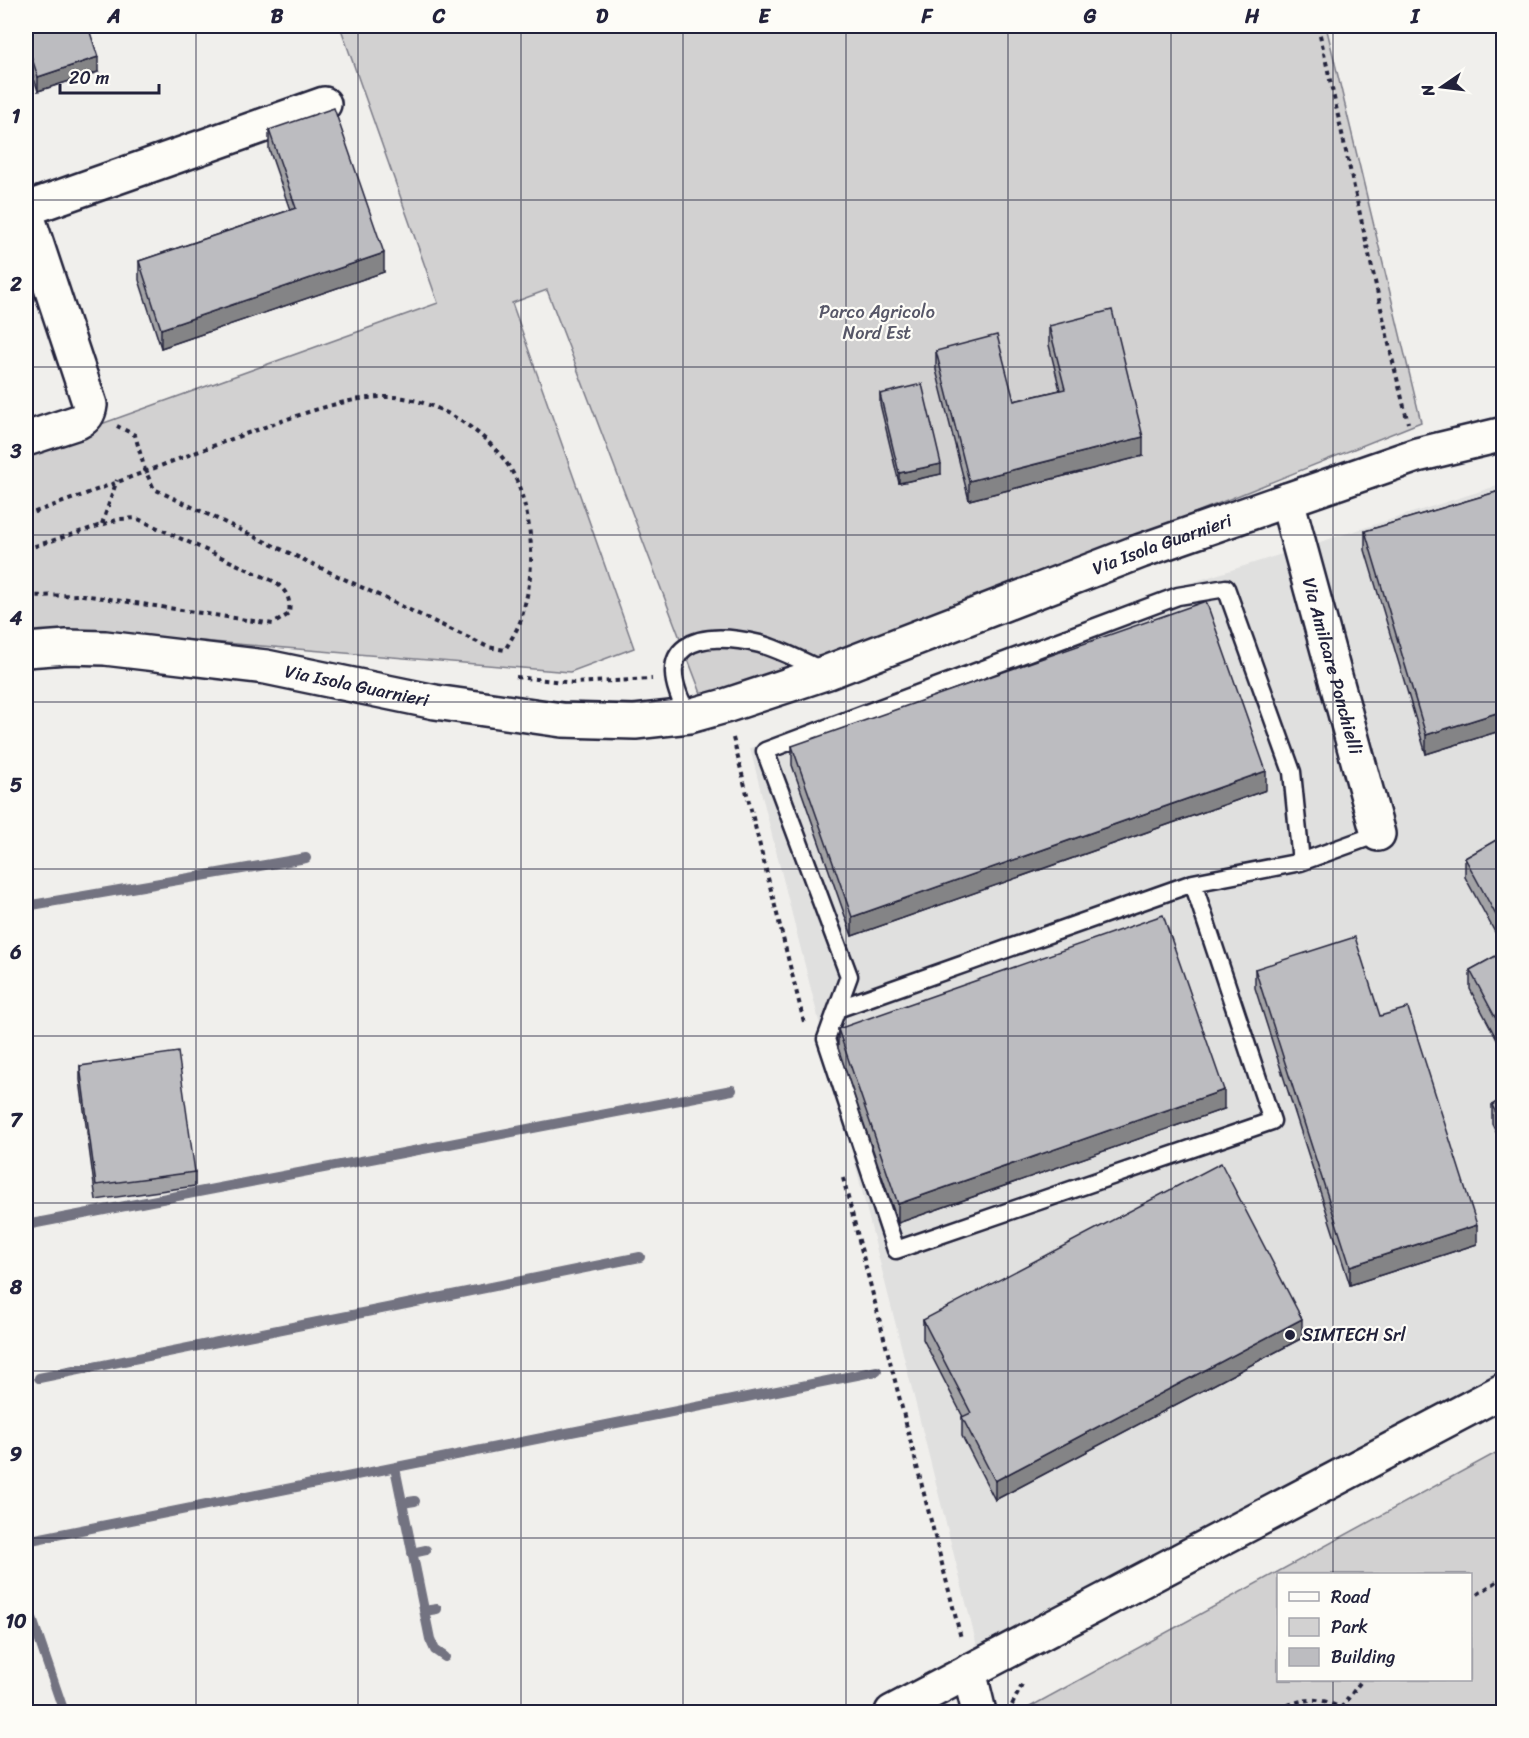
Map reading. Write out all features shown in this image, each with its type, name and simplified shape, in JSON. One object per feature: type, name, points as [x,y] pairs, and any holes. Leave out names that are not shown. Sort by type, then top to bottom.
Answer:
[{"type":"street","points":[[26,439],[78,422],[89,412],[88,396],[26,211],[324,104]]},
{"type":"street","name":"Via Isola Guarnieri","points":[[26,650],[67,647],[105,648],[250,664],[435,702],[562,720],[635,722],[689,716],[828,672],[1141,551],[1416,455],[1503,434]]},
{"type":"street","name":"Via Amilcare Ponchielli","points":[[1287,500],[1378,834]]},
{"type":"street","points":[[892,1713],[1503,1390]]},
{"type":"street","points":[[969,1671],[979,1713]]},
{"type":"lane","points":[[1193,883],[1272,1121],[896,1250],[826,1039],[849,976],[765,751],[1178,596],[1226,588],[1292,772],[1301,862]]},
{"type":"lane","points":[[689,716],[675,689],[673,669],[678,654],[685,647],[694,643],[730,639],[762,645],[828,672]]},
{"type":"lane","points":[[837,1009],[1193,883],[1301,862],[1378,834]]},
{"type":"path","points":[[1318,26],[1390,351],[1416,455]]},
{"type":"path","points":[[26,515],[117,480],[145,470],[312,410],[351,401],[393,397],[434,406],[493,446],[512,469],[525,502],[532,541],[530,583],[521,620],[505,650],[488,647],[154,489],[145,470],[135,435],[89,412]]},
{"type":"path","points":[[102,525],[117,480]]},
{"type":"path","points":[[26,549],[120,519],[136,518],[281,586],[288,597],[289,614],[273,624],[83,595],[26,596]]},
{"type":"path","points":[[515,677],[574,683],[657,679]]},
{"type":"path","points":[[1472,1598],[1503,1577]]},
{"type":"path","points":[[1271,1713],[1301,1700],[1323,1700],[1342,1710],[1361,1681]]},
{"type":"shaded area","points":[[1503,484],[1503,1374],[977,1646],[750,748],[1168,590]]},
{"type":"green space","name":"Parco Agricolo Nord Est","points":[[340,26],[1326,26],[1421,422],[707,709],[547,290],[512,303],[634,648],[570,672],[106,633],[26,635],[26,451],[438,303]]},
{"type":"green space","points":[[1503,1449],[1503,1712],[1028,1712],[1026,1709]]},
{"type":"building","points":[[26,26],[88,26],[98,57],[38,77],[26,40]]},
{"type":"building","points":[[334,108],[384,253],[161,329],[139,261],[296,208],[269,130]]},
{"type":"building","points":[[1112,310],[1143,437],[969,481],[936,351],[997,335],[1014,401],[1065,389],[1049,326]]},
{"type":"building","points":[[922,384],[941,464],[899,473],[880,394]]},
{"type":"building","points":[[1503,490],[1503,711],[1426,735],[1365,531]]},
{"type":"building","points":[[1206,601],[1266,771],[852,917],[792,746]]},
{"type":"building","points":[[1503,836],[1503,928],[1465,858]]},
{"type":"building","points":[[1163,915],[1224,1090],[898,1204],[838,1029]]},
{"type":"building","points":[[1355,937],[1380,1016],[1408,1008],[1477,1225],[1350,1266],[1255,969]]},
{"type":"building","points":[[1503,952],[1503,1032],[1470,970]]},
{"type":"building","points":[[178,1052],[195,1172],[96,1185],[80,1066]]},
{"type":"building","points":[[1503,1098],[1503,1127],[1492,1105]]},
{"type":"building","points":[[1221,1163],[1302,1319],[995,1481],[962,1417],[971,1413],[923,1320]]},
{"type":"waterway","points":[[26,906],[306,858]]},
{"type":"waterway","points":[[26,1225],[732,1090]]},
{"type":"waterway","points":[[39,1378],[640,1257]]},
{"type":"waterway","points":[[26,1541],[877,1371]]},
{"type":"waterway","points":[[395,1468],[430,1639],[435,1650],[445,1657]]},
{"type":"waterway","points":[[402,1503],[415,1501]]},
{"type":"waterway","points":[[412,1553],[426,1550]]},
{"type":"waterway","points":[[26,1601],[64,1712]]},
{"type":"waterway","points":[[424,1611],[437,1609]]},
{"type":"place","name":"SIMTECH Srl","points":[[1290,1335]]}]
